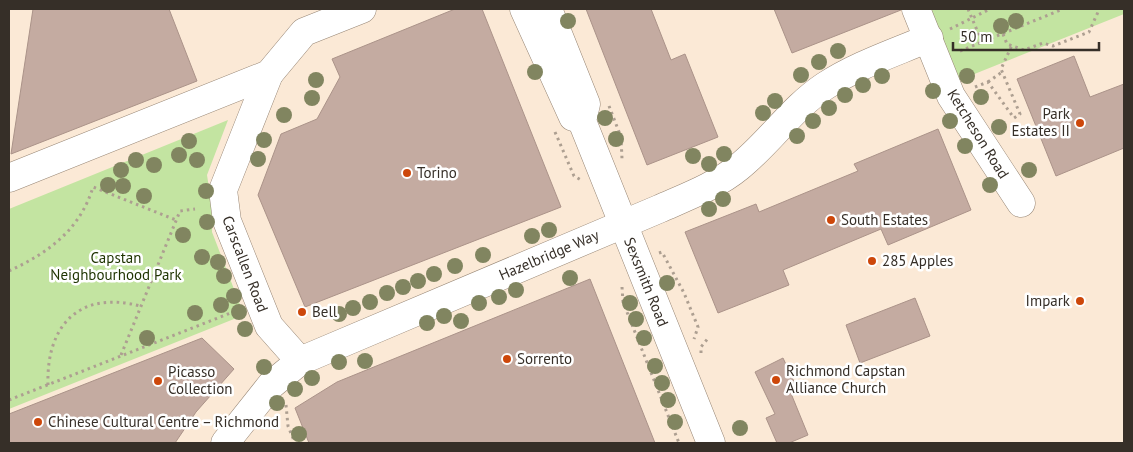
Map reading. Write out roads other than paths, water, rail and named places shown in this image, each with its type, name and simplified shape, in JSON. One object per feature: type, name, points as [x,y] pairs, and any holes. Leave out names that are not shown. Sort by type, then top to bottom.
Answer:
[{"type":"street","points":[[9,178],[269,74],[304,32],[362,9]]},
{"type":"street","name":"Sexsmith Road","points":[[524,9],[571,116],[582,121]]},
{"type":"street","name":"Sexsmith Road","points":[[548,9],[586,104],[582,121],[711,443]]},
{"type":"street","name":"Ketcheson Road","points":[[916,9],[939,34],[952,96],[1021,202]]},
{"type":"street","name":"Hazelbridge Way","points":[[225,443],[271,385],[300,362],[716,183],[740,166],[797,107],[841,76],[939,34]]},
{"type":"street","name":"Carscallen Road","points":[[269,74],[223,190],[223,206],[227,221],[270,326],[300,362]]},
{"type":"place","name":"Park Estates II","points":[[1080,123]]},
{"type":"place","name":"Torino","points":[[407,173]]},
{"type":"place","name":"South Estates","points":[[831,220]]},
{"type":"place","name":"285 Apples","points":[[872,261]]},
{"type":"place","name":"Impark","points":[[1080,301]]},
{"type":"place","name":"Bell","points":[[302,312]]},
{"type":"place","name":"Sorrento","points":[[507,359]]},
{"type":"place","name":"Richmond Capstan Alliance Church","points":[[776,380]]},
{"type":"place","name":"Picasso Collection","points":[[158,381]]},
{"type":"place","name":"Chinese Cultural Centre – Richmond","points":[[38,422]]},
{"type":"park label","name":"Capstan Neighbourhood Park","points":[[116,266]]}]
